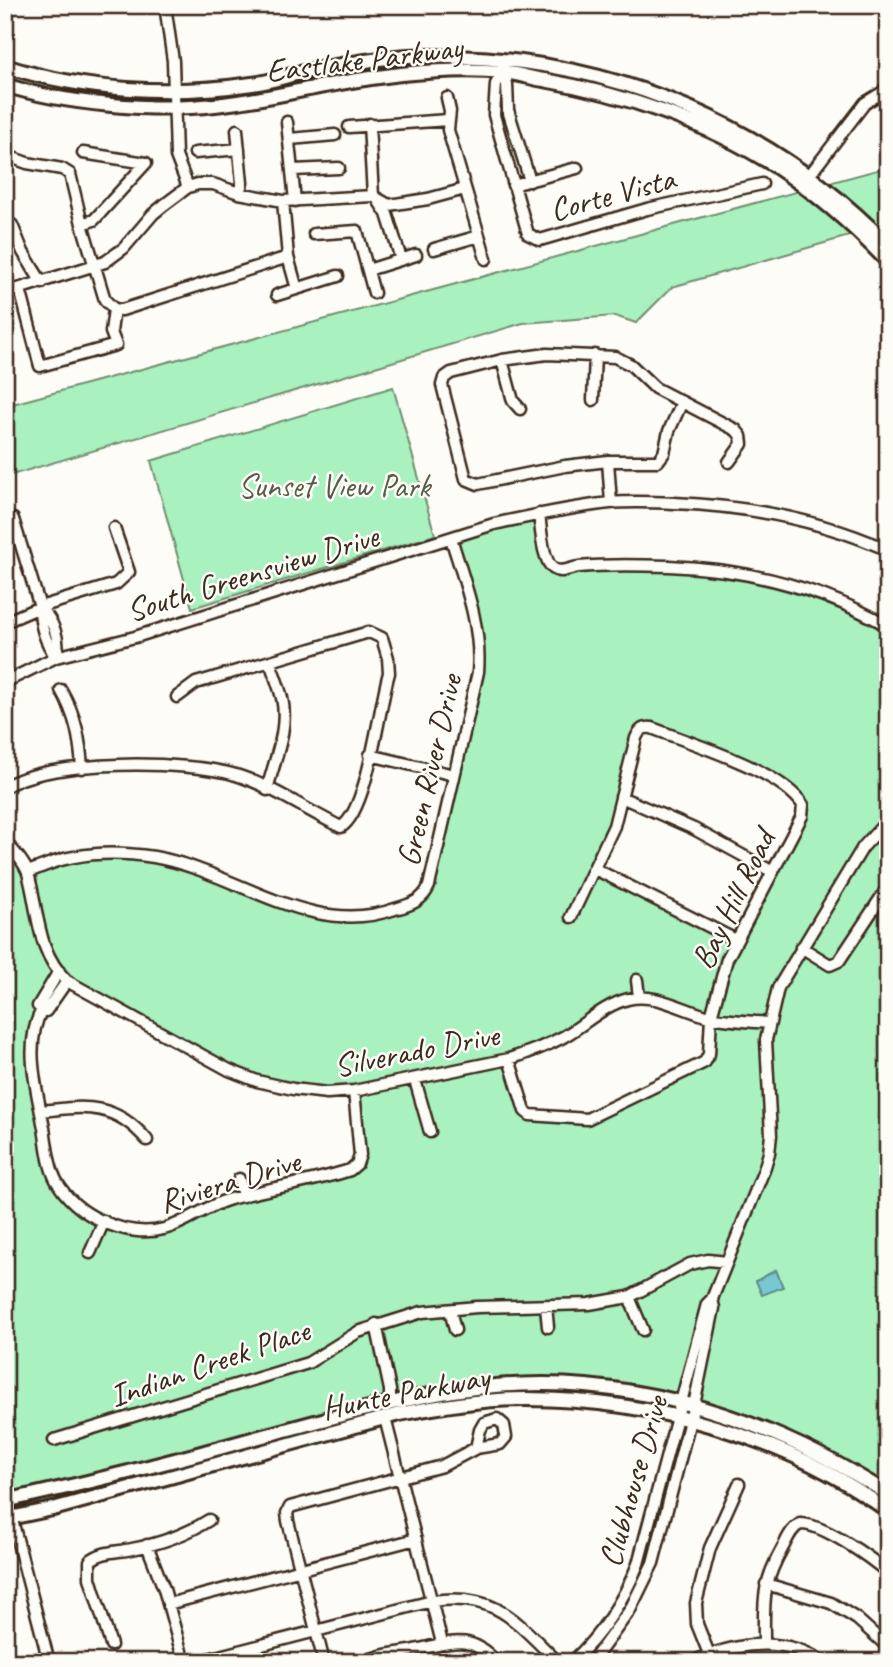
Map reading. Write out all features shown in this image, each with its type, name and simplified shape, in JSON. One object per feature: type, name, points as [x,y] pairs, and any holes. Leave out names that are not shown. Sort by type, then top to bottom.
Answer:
[{"type":"main road","name":"Eastlake Parkway","points":[[5,66],[64,81],[135,89],[173,90],[252,84],[308,71],[408,56],[582,74],[661,96],[733,128],[888,245]]},
{"type":"main road","name":"Eastlake Parkway","points":[[5,85],[90,102],[173,107],[215,105],[382,77],[504,65]]},
{"type":"main road","name":"Eastlake Parkway","points":[[806,181],[888,261]]},
{"type":"main road","name":"Hunte Parkway","points":[[6,1498],[162,1464],[390,1402],[463,1390],[548,1384],[618,1390],[688,1403],[778,1434],[865,1479],[888,1494]]},
{"type":"main road","name":"Hunte Parkway","points":[[8,1518],[52,1509],[385,1418],[446,1405],[525,1399],[605,1404],[684,1419],[773,1447],[857,1491],[888,1511]]},
{"type":"street","points":[[165,5],[173,61],[176,156],[188,187]]},
{"type":"street","points":[[887,5],[888,29]]},
{"type":"street","name":"Corte Vista","points":[[504,65],[508,110],[530,181]]},
{"type":"street","name":"Corte Vista","points":[[504,65],[495,85],[494,115],[528,234],[540,240],[647,209],[762,184]]},
{"type":"street","points":[[806,181],[865,103],[886,93]]},
{"type":"street","points":[[494,99],[508,97]]},
{"type":"street","points":[[447,98],[450,111],[448,130],[486,259]]},
{"type":"street","points":[[494,115],[508,110]]},
{"type":"street","points":[[349,127],[448,120]]},
{"type":"street","points":[[287,122],[295,201]]},
{"type":"street","points":[[369,124],[375,198],[387,214],[401,259]]},
{"type":"street","points":[[237,130],[242,183],[239,193]]},
{"type":"street","points":[[290,139],[335,135]]},
{"type":"street","points":[[195,153],[239,149]]},
{"type":"street","points":[[82,224],[94,220],[146,163],[83,153]]},
{"type":"street","points":[[5,155],[27,163],[62,169],[70,174],[105,300],[114,309],[122,310],[288,257]]},
{"type":"street","points":[[293,170],[339,167]]},
{"type":"street","name":"Corte Vista","points":[[513,185],[577,168]]},
{"type":"street","points":[[5,293],[96,266],[124,248],[153,214],[188,187],[198,184],[213,184],[239,193],[283,201],[375,198],[389,205],[465,189]]},
{"type":"street","points":[[283,201],[288,257],[297,289]]},
{"type":"street","points":[[5,228],[12,225],[23,252],[42,283]]},
{"type":"street","points":[[314,234],[357,231],[374,293]]},
{"type":"street","points":[[434,249],[479,236]]},
{"type":"street","points":[[368,270],[416,254]]},
{"type":"street","points":[[277,295],[338,276]]},
{"type":"street","points":[[20,289],[40,366],[116,345],[111,332],[114,309]]},
{"type":"street","points":[[682,402],[660,459],[565,466],[478,484],[469,482],[465,475],[442,393],[442,382],[451,373],[502,360],[547,354],[615,357],[631,365],[655,388],[682,402],[736,430],[741,436],[742,444],[729,462]]},
{"type":"street","points":[[593,400],[596,355]]},
{"type":"street","points":[[502,360],[513,401],[520,409]]},
{"type":"street","points":[[608,461],[611,503]]},
{"type":"street","name":"South Greensview Drive","points":[[5,682],[56,657],[135,637],[451,538],[539,514],[611,503],[712,505],[786,516],[847,533],[888,550]]},
{"type":"street","points":[[539,514],[546,559],[554,569],[561,572],[581,567],[673,566],[743,574],[792,584],[832,598],[888,625]]},
{"type":"street","points":[[13,519],[40,607],[48,616],[59,645],[56,657]]},
{"type":"street","points":[[5,622],[40,607],[116,584],[127,576],[128,568],[114,528]]},
{"type":"street","name":"Green River Drive","points":[[28,872],[73,857],[141,855],[188,865],[283,904],[325,915],[357,918],[384,914],[416,902],[428,891],[477,682],[479,662],[476,624],[451,538]]},
{"type":"street","points":[[6,786],[41,772],[141,763],[220,771],[239,776],[341,827],[349,822],[362,791],[388,673],[388,658],[382,638],[369,632],[195,683],[177,697]]},
{"type":"street","points":[[267,790],[282,737],[283,718],[282,698],[270,662]]},
{"type":"street","points":[[61,690],[80,739],[82,768]]},
{"type":"street","name":"Bay Hill Road","points":[[509,1059],[525,1111],[530,1115],[587,1119],[705,1062],[709,1054],[710,1017],[719,979],[802,816],[803,805],[797,795],[761,772],[644,727],[636,738],[621,797]]},
{"type":"street","points":[[370,755],[454,775]]},
{"type":"street","points":[[571,917],[614,825],[621,797],[694,829],[774,872]]},
{"type":"street","name":"Clubhouse Drive","points":[[592,1662],[630,1610],[653,1563],[708,1304],[769,1153],[771,1135],[766,1040],[778,988],[863,847],[888,820]]},
{"type":"street","name":"Silverado Drive","points":[[5,842],[28,872],[42,942],[67,981],[245,1077],[315,1092],[354,1091],[415,1080],[530,1053],[564,1036],[611,1006],[639,997]]},
{"type":"street","points":[[595,869],[737,940]]},
{"type":"street","points":[[801,947],[830,965],[839,961],[888,887]]},
{"type":"street","name":"Riviera Drive","points":[[59,971],[38,1006],[42,1009],[34,1030],[32,1046],[41,1111],[54,1178],[72,1202],[88,1214],[104,1221],[143,1232],[169,1228],[213,1205],[350,1170],[357,1164],[360,1155],[354,1091]]},
{"type":"street","points":[[637,980],[639,997],[654,999],[710,1017],[769,1023]]},
{"type":"street","points":[[42,1009],[46,1011],[67,981]]},
{"type":"street","points":[[415,1080],[429,1132]]},
{"type":"street","points":[[41,1111],[81,1107],[106,1110],[132,1125],[147,1140]]},
{"type":"street","points":[[239,1179],[243,1196]]},
{"type":"street","points":[[90,1254],[104,1221]]},
{"type":"street","name":"Indian Creek Place","points":[[54,1440],[307,1363],[376,1324],[422,1312],[581,1305],[629,1297],[690,1264],[727,1262]]},
{"type":"street","points":[[629,1297],[643,1330]]},
{"type":"street","points":[[545,1306],[548,1327]]},
{"type":"street","points":[[450,1310],[455,1330]]},
{"type":"street","points":[[376,1324],[390,1390],[390,1402]]},
{"type":"street","points":[[385,1418],[442,1643]]},
{"type":"street","name":"Clubhouse Drive","points":[[572,1662],[593,1641],[630,1584],[647,1540],[684,1419]]},
{"type":"street","points":[[324,1662],[287,1513],[290,1507],[442,1466],[476,1448]]},
{"type":"street","points":[[709,1654],[696,1624],[696,1603],[710,1548],[739,1484]]},
{"type":"street","points":[[6,1498],[8,1518],[49,1662]]},
{"type":"street","points":[[111,1645],[90,1578],[90,1561],[100,1555],[148,1545],[189,1531],[209,1520]]},
{"type":"street","points":[[764,1644],[766,1584],[790,1535],[800,1524],[807,1524],[835,1538],[888,1573]]},
{"type":"street","points":[[168,1604],[416,1539]]},
{"type":"street","points":[[148,1545],[184,1662]]},
{"type":"street","points":[[766,1584],[831,1603],[858,1619],[888,1647]]},
{"type":"street","points":[[196,1662],[432,1601],[468,1598],[498,1609],[512,1618],[558,1662]]},
{"type":"street","points":[[365,1662],[385,1654],[442,1643],[474,1644],[496,1662]]},
{"type":"street","points":[[692,1662],[731,1648],[764,1644],[795,1649],[823,1662]]},
{"type":"green space","points":[[888,167],[888,231],[849,236],[672,287],[636,323],[615,316],[523,323],[5,477],[5,406]]},
{"type":"green space","name":"Sunset View Park","points":[[393,387],[435,535],[192,608],[151,461]]},
{"type":"green space","points":[[536,517],[548,566],[657,569],[746,578],[820,596],[888,630],[888,1505],[763,1437],[703,1416],[616,1398],[521,1393],[396,1410],[15,1510],[5,1491],[5,847],[25,874],[85,860],[106,858],[168,863],[290,910],[323,919],[354,919],[423,897],[474,688],[475,634],[450,540]],"holes":[[[651,730],[761,774],[800,806],[799,817],[734,941],[593,870],[641,731]],[[62,979],[256,1083],[352,1093],[356,1157],[346,1171],[214,1206],[137,1235],[104,1224],[53,1182],[32,1045],[42,1007]],[[636,998],[710,1017],[704,1060],[575,1121],[523,1109],[509,1059],[562,1038]]]},
{"type":"water","points":[[776,1270],[783,1287],[762,1295],[756,1281]]}]
